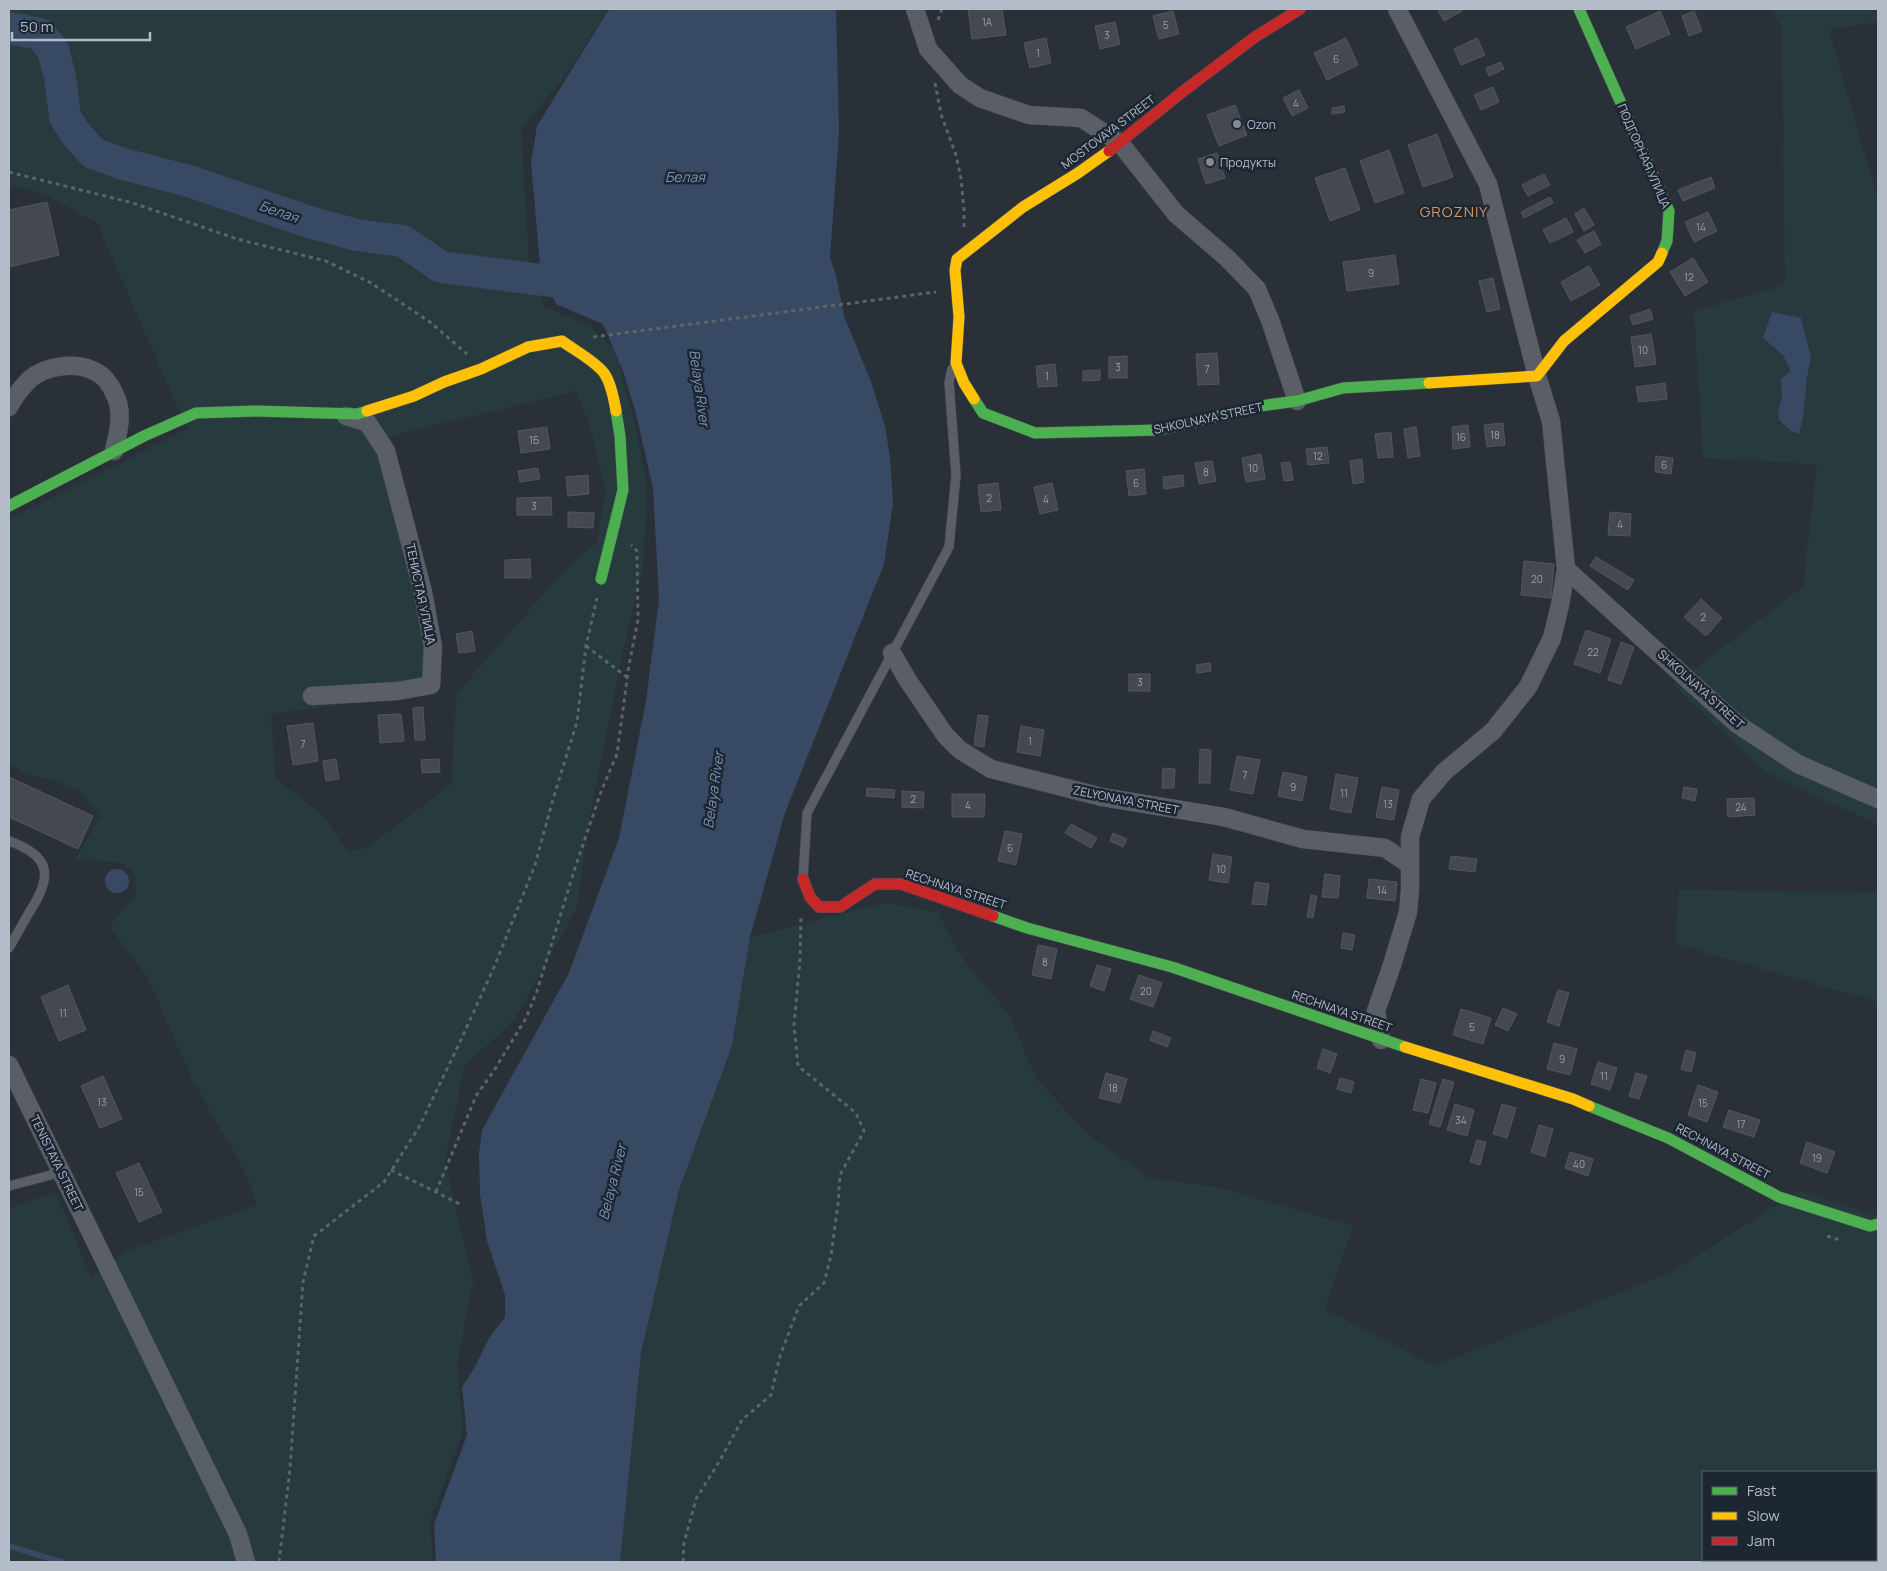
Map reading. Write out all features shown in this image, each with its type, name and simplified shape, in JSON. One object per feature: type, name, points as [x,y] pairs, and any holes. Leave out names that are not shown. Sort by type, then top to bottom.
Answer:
[{"type":"street","points":[[915,9],[928,49],[960,85],[980,98],[1029,115],[1081,118],[1120,143],[1176,214],[1227,258],[1257,288],[1270,320],[1297,401]]},
{"type":"street","name":"MOSTOVAYA STREET","points":[[957,259],[1022,207],[1078,173],[1120,143],[1181,93],[1255,37],[1300,9]]},
{"type":"street","points":[[1381,1040],[1376,1011],[1408,912],[1410,837],[1421,799],[1444,772],[1493,731],[1528,686],[1552,638],[1566,569],[1551,422],[1537,376],[1488,184],[1397,9]]},
{"type":"street","name":"ПОДГОРНАЯ УЛИЦА","points":[[1537,376],[1564,341],[1658,262],[1667,241],[1669,211],[1580,9]]},
{"type":"street","name":"SHKOLNAYA STREET","points":[[957,259],[955,270],[959,317],[956,363],[964,383],[983,413],[1035,433],[1159,430],[1267,405],[1297,401],[1343,388],[1537,376]]},
{"type":"street","points":[[9,506],[114,451],[196,413],[256,411],[357,414],[414,396],[528,348],[562,341],[588,359],[604,374],[615,404],[620,436],[623,490],[601,578]]},
{"type":"street","points":[[9,407],[31,378],[50,369],[71,366],[92,369],[106,379],[116,396],[120,414],[114,451]]},
{"type":"street","name":"ТЕНИСТАЯ УЛИЦА","points":[[312,696],[398,691],[431,685],[433,647],[409,537],[386,451],[367,422],[337,414]]},
{"type":"street","name":"SHKOLNAYA STREET","points":[[1566,569],[1737,724],[1798,764],[1878,799]]},
{"type":"street","name":"ZELYONAYA STREET","points":[[892,653],[907,679],[945,735],[960,750],[991,769],[1102,797],[1224,817],[1303,839],[1385,848],[1410,865]]},
{"type":"street","name":"RECHNAYA STREET","points":[[803,879],[810,897],[819,907],[840,907],[875,884],[901,884],[1027,928],[1172,967],[1381,1040],[1572,1099],[1668,1138],[1779,1197],[1870,1226],[1878,1224]]},
{"type":"street","name":"TENISTAYA STREET","points":[[9,1065],[238,1534],[246,1562]]},
{"type":"lane","points":[[803,879],[807,812],[949,547],[956,475],[949,382],[950,372],[956,363]]},
{"type":"lane","points":[[9,841],[34,852],[46,874],[38,900],[9,948]]},
{"type":"lane","points":[[9,1186],[62,1172]]},
{"type":"path","points":[[928,49],[942,9]]},
{"type":"path","points":[[933,76],[941,114],[956,155],[961,178],[964,211],[963,241],[957,259]]},
{"type":"path","points":[[9,172],[133,203],[237,239],[326,261],[371,283],[430,322],[470,356],[481,369]]},
{"type":"path","points":[[592,337],[917,295]]},
{"type":"path","points":[[436,1192],[476,1096],[526,1018],[538,992],[575,868],[602,789],[617,754],[638,620],[637,551],[612,533]]},
{"type":"path","points":[[279,1562],[290,1469],[303,1282],[314,1236],[384,1182],[419,1127],[495,965],[535,865],[577,722],[586,646],[601,578]]},
{"type":"path","points":[[586,646],[628,678]]},
{"type":"path","points":[[683,1562],[684,1543],[696,1499],[742,1420],[771,1395],[780,1356],[799,1306],[824,1283],[831,1255],[840,1175],[864,1131],[856,1113],[798,1066],[794,1025],[800,960],[801,915]]},
{"type":"path","points":[[391,1170],[460,1204]]},
{"type":"green space","points":[[9,9],[608,9],[570,70],[521,129],[529,263],[544,307],[590,326],[618,352],[647,484],[644,561],[620,665],[590,818],[576,910],[514,1020],[464,1067],[445,1162],[473,1281],[457,1365],[463,1432],[430,1522],[433,1562],[9,1562],[9,1208],[56,1192],[91,1277],[127,1251],[257,1205],[245,1172],[193,1081],[147,977],[110,928],[117,916],[136,896],[135,872],[119,862],[75,860],[100,817],[82,792],[52,780],[26,774],[9,761],[9,519],[187,429],[97,223],[42,193],[9,185]],"holes":[[[576,391],[591,429],[606,491],[597,542],[562,573],[457,693],[451,784],[367,848],[348,852],[324,816],[275,778],[271,714],[436,692],[387,437]]]},
{"type":"green space","points":[[1771,9],[1878,9],[1878,22],[1829,30],[1878,200],[1878,825],[1767,773],[1673,685],[1803,587],[1817,464],[1703,458],[1694,311],[1785,285],[1782,28]]},
{"type":"green space","points":[[1679,890],[1878,892],[1878,1002],[1675,944]]},
{"type":"green space","points":[[884,903],[938,912],[961,956],[1009,1015],[1037,1080],[1093,1138],[1150,1178],[1217,1187],[1353,1226],[1325,1309],[1434,1366],[1673,1271],[1800,1190],[1878,1216],[1878,1562],[620,1562],[641,1353],[679,1190],[732,1046],[750,937]]},
{"type":"water","name":"Белая","points":[[609,9],[836,9],[839,131],[830,258],[836,275],[844,316],[870,379],[885,426],[890,457],[893,503],[884,564],[785,813],[750,937],[732,1046],[679,1190],[641,1353],[620,1562],[436,1562],[434,1524],[467,1435],[462,1387],[475,1367],[489,1338],[505,1317],[505,1295],[487,1241],[480,1194],[479,1153],[482,1130],[569,973],[619,838],[646,701],[659,600],[653,488],[636,414],[623,371],[603,324],[556,304],[540,264],[531,163],[537,126]]},
{"type":"water","points":[[1772,312],[1801,318],[1811,357],[1799,434],[1791,431],[1779,420],[1778,410],[1782,399],[1781,379],[1791,371],[1783,355],[1763,338]]},
{"type":"water","points":[[117,869],[122,870],[128,876],[128,886],[122,892],[117,893],[112,892],[106,886],[105,881],[106,876],[112,870]]},
{"type":"building","points":[[968,9],[1002,9],[1006,35],[972,39]]},
{"type":"building","points":[[1437,9],[1461,9],[1462,11],[1444,21]]},
{"type":"building","points":[[1173,11],[1179,34],[1159,39],[1153,16]]},
{"type":"building","points":[[1660,11],[1670,34],[1636,49],[1626,27]]},
{"type":"building","points":[[1694,11],[1702,31],[1689,36],[1682,16]]},
{"type":"building","points":[[1115,22],[1120,44],[1100,49],[1095,26]]},
{"type":"building","points":[[1046,38],[1051,63],[1030,68],[1024,43]]},
{"type":"building","points":[[1346,38],[1358,65],[1327,80],[1314,53]]},
{"type":"building","points":[[1477,38],[1485,55],[1461,65],[1454,49]]},
{"type":"building","points":[[1501,62],[1504,69],[1489,76],[1486,68]]},
{"type":"building","points":[[1493,87],[1499,102],[1481,110],[1474,95]]},
{"type":"building","points":[[1299,90],[1308,108],[1292,116],[1283,98]]},
{"type":"building","points":[[1235,105],[1247,135],[1219,146],[1207,115]]},
{"type":"building","points":[[1344,106],[1345,112],[1332,114],[1332,108]]},
{"type":"building","points":[[1437,134],[1453,177],[1423,187],[1408,145]]},
{"type":"building","points":[[1389,150],[1404,193],[1375,203],[1360,161]]},
{"type":"building","points":[[1217,153],[1225,178],[1206,184],[1198,159]]},
{"type":"building","points":[[1345,168],[1360,210],[1330,221],[1315,178]]},
{"type":"building","points":[[1544,174],[1550,185],[1528,196],[1522,185]]},
{"type":"building","points":[[1711,177],[1715,188],[1683,201],[1678,190]]},
{"type":"building","points":[[1550,197],[1553,203],[1524,218],[1521,212]]},
{"type":"building","points":[[47,202],[59,255],[9,267],[9,210]]},
{"type":"building","points":[[1584,208],[1594,225],[1584,231],[1575,214]]},
{"type":"building","points":[[1708,212],[1717,231],[1694,242],[1685,222]]},
{"type":"building","points":[[1566,218],[1573,232],[1550,243],[1543,230]]},
{"type":"building","points":[[1594,231],[1601,244],[1585,253],[1577,240]]},
{"type":"building","points":[[1395,255],[1399,284],[1347,291],[1343,262]]},
{"type":"building","points":[[1693,258],[1708,282],[1685,296],[1670,272]]},
{"type":"building","points":[[1589,266],[1600,285],[1571,301],[1561,282]]},
{"type":"building","points":[[1493,278],[1500,309],[1487,312],[1479,281]]},
{"type":"building","points":[[1650,309],[1653,319],[1633,325],[1630,316]]},
{"type":"building","points":[[1651,334],[1656,364],[1635,367],[1631,337]]},
{"type":"building","points":[[1217,353],[1219,384],[1198,385],[1196,354]]},
{"type":"building","points":[[1127,356],[1127,378],[1109,378],[1109,357]]},
{"type":"building","points":[[1055,364],[1057,386],[1038,387],[1036,366]]},
{"type":"building","points":[[1100,370],[1100,380],[1083,381],[1083,371]]},
{"type":"building","points":[[1665,383],[1667,399],[1639,402],[1636,387]]},
{"type":"building","points":[[1503,423],[1505,445],[1487,447],[1484,425]]},
{"type":"building","points":[[1468,425],[1470,447],[1453,449],[1452,427]]},
{"type":"building","points":[[547,427],[550,449],[521,453],[518,431]]},
{"type":"building","points":[[1416,427],[1420,456],[1408,458],[1404,429]]},
{"type":"building","points":[[1391,432],[1393,457],[1378,458],[1375,434]]},
{"type":"building","points":[[1327,447],[1329,463],[1308,465],[1306,449]]},
{"type":"building","points":[[1261,454],[1265,479],[1246,482],[1242,458]]},
{"type":"building","points":[[1656,456],[1673,458],[1671,474],[1655,472]]},
{"type":"building","points":[[1362,459],[1364,482],[1353,484],[1350,461]]},
{"type":"building","points":[[1212,461],[1216,481],[1199,484],[1195,463]]},
{"type":"building","points":[[1290,462],[1293,480],[1284,481],[1281,463]]},
{"type":"building","points":[[538,468],[540,479],[520,482],[518,471]]},
{"type":"building","points":[[1144,469],[1146,494],[1129,496],[1126,471]]},
{"type":"building","points":[[588,475],[589,494],[568,496],[566,477]]},
{"type":"building","points":[[1183,475],[1184,486],[1164,489],[1163,477]]},
{"type":"building","points":[[998,483],[1001,510],[981,512],[978,485]]},
{"type":"building","points":[[1052,483],[1058,510],[1040,514],[1034,487]]},
{"type":"building","points":[[551,497],[552,515],[517,515],[517,498]]},
{"type":"building","points":[[568,512],[594,513],[593,528],[568,527]]},
{"type":"building","points":[[1610,512],[1631,514],[1630,536],[1608,535]]},
{"type":"building","points":[[1596,557],[1634,580],[1628,590],[1590,566]]},
{"type":"building","points":[[530,559],[531,578],[505,578],[505,560]]},
{"type":"building","points":[[1524,561],[1554,564],[1551,598],[1521,595]]},
{"type":"building","points":[[1701,599],[1722,618],[1706,636],[1684,617]]},
{"type":"building","points":[[1586,630],[1611,639],[1600,673],[1574,664]]},
{"type":"building","points":[[472,631],[475,651],[459,653],[456,634]]},
{"type":"building","points":[[1621,642],[1634,647],[1621,684],[1608,680]]},
{"type":"building","points":[[1210,663],[1211,671],[1197,673],[1196,665]]},
{"type":"building","points":[[1129,674],[1150,674],[1150,691],[1129,691]]},
{"type":"building","points":[[423,707],[425,740],[415,740],[413,708]]},
{"type":"building","points":[[401,714],[404,741],[380,743],[378,715]]},
{"type":"building","points":[[978,715],[988,716],[984,747],[974,745]]},
{"type":"building","points":[[313,723],[318,761],[293,765],[287,726]]},
{"type":"building","points":[[1021,726],[1044,730],[1040,756],[1017,752]]},
{"type":"building","points":[[1200,749],[1211,750],[1210,783],[1199,783]]},
{"type":"building","points":[[1237,756],[1260,760],[1253,794],[1230,790]]},
{"type":"building","points":[[336,759],[339,779],[326,781],[323,761]]},
{"type":"building","points":[[439,759],[440,772],[422,773],[421,760]]},
{"type":"building","points":[[1163,768],[1175,769],[1174,788],[1162,788]]},
{"type":"building","points":[[1283,772],[1307,777],[1302,801],[1278,796]]},
{"type":"building","points":[[1336,774],[1358,778],[1351,813],[1330,809]]},
{"type":"building","points":[[9,777],[93,816],[78,849],[9,817]]},
{"type":"building","points":[[1382,787],[1399,790],[1394,820],[1376,817]]},
{"type":"building","points":[[1684,787],[1697,789],[1695,801],[1682,798]]},
{"type":"building","points":[[867,788],[895,790],[894,798],[866,796]]},
{"type":"building","points":[[902,791],[924,792],[923,808],[902,807]]},
{"type":"building","points":[[952,794],[985,794],[984,817],[952,817]]},
{"type":"building","points":[[1754,798],[1755,815],[1728,817],[1727,799]]},
{"type":"building","points":[[1071,824],[1097,838],[1091,848],[1065,833]]},
{"type":"building","points":[[1005,831],[1022,834],[1016,865],[998,861]]},
{"type":"building","points":[[1113,833],[1127,839],[1123,847],[1110,841]]},
{"type":"building","points":[[1213,854],[1232,857],[1228,883],[1209,880]]},
{"type":"building","points":[[1451,856],[1477,859],[1475,872],[1449,869]]},
{"type":"building","points":[[1325,874],[1340,876],[1338,898],[1322,897]]},
{"type":"building","points":[[1369,879],[1397,882],[1395,901],[1367,898]]},
{"type":"building","points":[[1255,882],[1269,884],[1266,905],[1252,904]]},
{"type":"building","points":[[1311,895],[1317,896],[1313,918],[1307,917]]},
{"type":"building","points":[[1343,933],[1355,935],[1352,950],[1341,948]]},
{"type":"building","points":[[1038,945],[1057,949],[1051,979],[1032,975]]},
{"type":"building","points":[[1097,965],[1111,969],[1104,991],[1090,986]]},
{"type":"building","points":[[1139,975],[1162,983],[1153,1007],[1130,999]]},
{"type":"building","points":[[68,985],[86,1030],[59,1041],[41,997]]},
{"type":"building","points":[[1558,990],[1569,993],[1559,1026],[1547,1022]]},
{"type":"building","points":[[1503,1008],[1517,1014],[1508,1031],[1495,1025]]},
{"type":"building","points":[[1461,1009],[1491,1018],[1483,1044],[1453,1035]]},
{"type":"building","points":[[1153,1031],[1171,1038],[1167,1047],[1150,1040]]},
{"type":"building","points":[[1554,1043],[1577,1049],[1570,1075],[1547,1069]]},
{"type":"building","points":[[1323,1049],[1337,1054],[1330,1073],[1317,1068]]},
{"type":"building","points":[[1686,1050],[1696,1053],[1691,1072],[1681,1069]]},
{"type":"building","points":[[1598,1062],[1617,1068],[1610,1090],[1591,1084]]},
{"type":"building","points":[[1106,1073],[1127,1079],[1120,1103],[1099,1098]]},
{"type":"building","points":[[1636,1073],[1647,1076],[1639,1099],[1629,1096]]},
{"type":"building","points":[[103,1076],[122,1119],[100,1128],[81,1086]]},
{"type":"building","points":[[1340,1078],[1354,1082],[1351,1093],[1337,1089]]},
{"type":"building","points":[[1421,1079],[1436,1083],[1428,1113],[1413,1110]]},
{"type":"building","points":[[1443,1079],[1454,1082],[1440,1127],[1429,1124]]},
{"type":"building","points":[[1698,1085],[1718,1092],[1707,1122],[1688,1115]]},
{"type":"building","points":[[1455,1104],[1474,1110],[1467,1136],[1447,1130]]},
{"type":"building","points":[[1502,1104],[1516,1108],[1507,1138],[1493,1134]]},
{"type":"building","points":[[1729,1110],[1760,1120],[1754,1137],[1723,1127]]},
{"type":"building","points":[[1539,1125],[1553,1129],[1545,1157],[1531,1152]]},
{"type":"building","points":[[1477,1140],[1486,1142],[1480,1165],[1470,1162]]},
{"type":"building","points":[[1807,1142],[1835,1152],[1827,1173],[1800,1163]]},
{"type":"building","points":[[1570,1152],[1593,1159],[1588,1176],[1565,1168]]},
{"type":"building","points":[[139,1163],[162,1212],[139,1222],[116,1173]]},
{"type":"waterway","name":"Белая","points":[[9,28],[40,34],[53,50],[60,77],[65,117],[76,134],[93,153],[123,164],[189,181],[309,222],[357,235],[403,241],[441,267],[590,286]]},
{"type":"waterway","points":[[9,1546],[62,1562]]},
{"type":"traffic: fast","points":[[1579,9],[1669,211],[1667,241],[1662,253]]},
{"type":"traffic: fast","points":[[974,399],[983,413],[1035,433],[1159,430],[1267,405],[1297,401],[1343,388],[1429,383]]},
{"type":"traffic: fast","points":[[9,506],[144,436],[196,413],[256,411],[357,414],[367,411]]},
{"type":"traffic: fast","points":[[601,579],[623,490],[620,436],[616,411]]},
{"type":"traffic: fast","points":[[993,916],[1027,928],[1172,967],[1405,1047]]},
{"type":"traffic: fast","points":[[1589,1106],[1668,1138],[1779,1197],[1870,1226],[1878,1224]]},
{"type":"traffic: slow","points":[[974,399],[964,383],[956,363],[959,317],[955,270],[957,259],[1023,207],[1078,173],[1109,151]]},
{"type":"traffic: slow","points":[[1429,383],[1537,376],[1564,341],[1658,262],[1662,253]]},
{"type":"traffic: slow","points":[[367,411],[414,396],[444,382],[481,369],[528,347],[562,341],[590,360],[604,373],[610,386],[616,411]]},
{"type":"traffic: slow","points":[[1405,1047],[1573,1099],[1589,1106]]},
{"type":"traffic: jam","points":[[1109,151],[1255,37],[1300,9]]},
{"type":"traffic: jam","points":[[803,879],[810,897],[819,907],[840,907],[875,884],[901,884],[993,916]]},
{"type":"place","name":"Ozon","points":[[1237,124]]},
{"type":"place","name":"Продукты","points":[[1210,162]]},
{"type":"district","name":"GROZNIY","points":[[1454,211]]},
{"type":"water label","name":"Belaya River","points":[[700,388]]},
{"type":"water label","name":"Belaya River","points":[[713,790]]},
{"type":"water label","name":"Belaya River","points":[[612,1182]]}]
